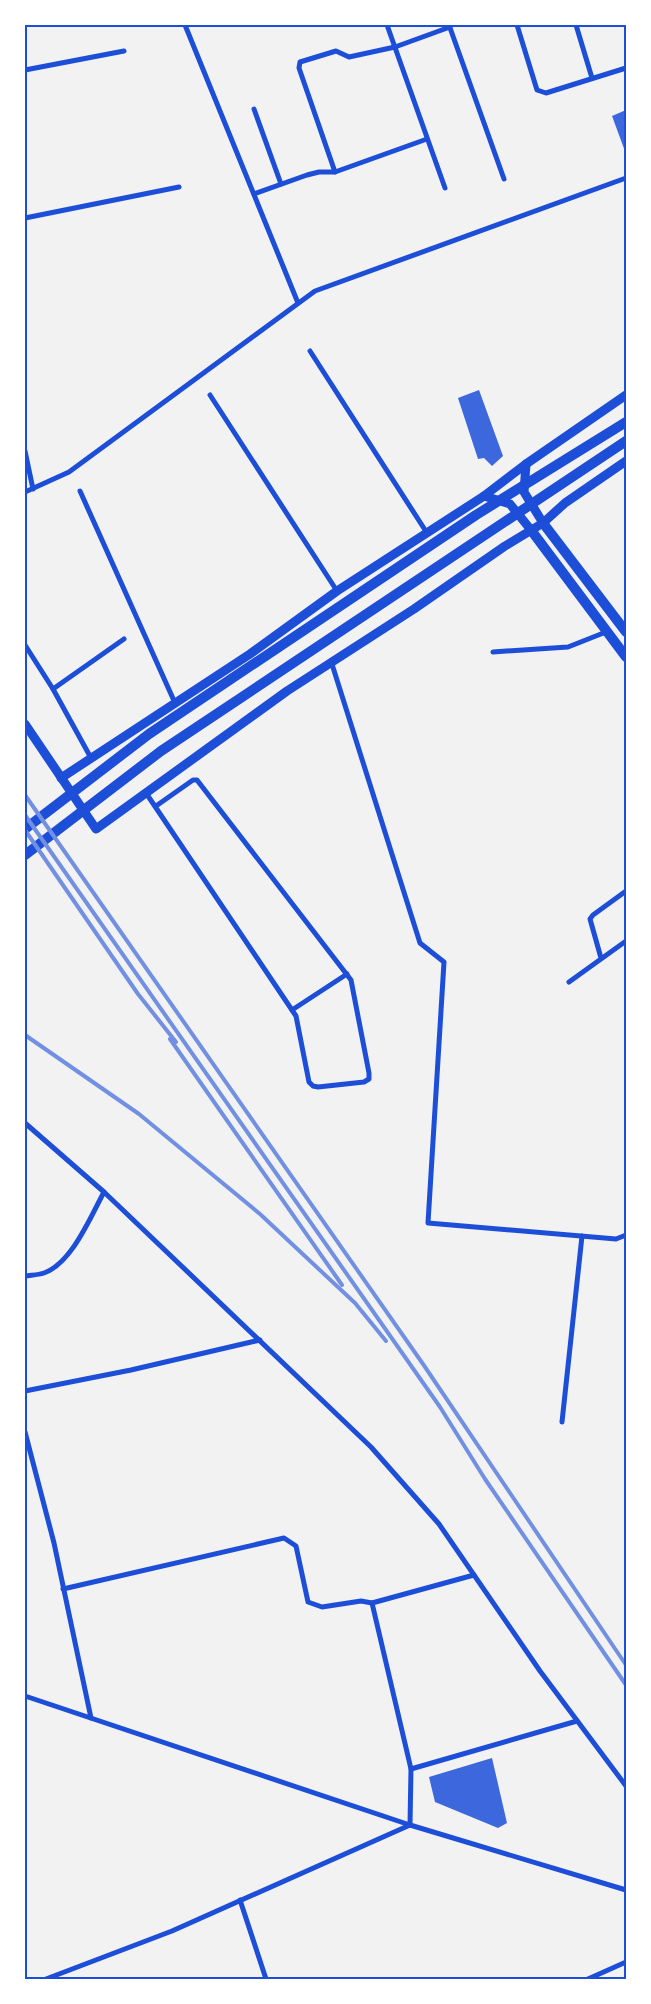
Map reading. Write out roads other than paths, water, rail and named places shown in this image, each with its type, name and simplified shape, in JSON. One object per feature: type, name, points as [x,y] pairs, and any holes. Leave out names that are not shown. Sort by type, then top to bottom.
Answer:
[{"type":"main road","points":[[25,829],[149,734],[476,515],[626,422]]},
{"type":"main road","points":[[25,856],[161,751],[626,441]]},
{"type":"main road","points":[[543,523],[626,632]]},
{"type":"main road","points":[[532,530],[626,657]]},
{"type":"street","points":[[184,25],[298,304]]},
{"type":"street","points":[[388,25],[445,188]]},
{"type":"street","points":[[517,25],[537,90],[546,93],[626,68]]},
{"type":"street","points":[[576,25],[592,78]]},
{"type":"street","points":[[335,172],[299,68],[300,62],[336,51],[349,57],[395,47],[449,26],[504,179]]},
{"type":"street","points":[[25,70],[124,51]]},
{"type":"street","points":[[254,109],[281,184]]},
{"type":"street","points":[[254,194],[319,172],[335,172],[427,139]]},
{"type":"street","points":[[25,492],[69,472],[315,291],[626,178]]},
{"type":"street","points":[[25,218],[179,187]]},
{"type":"street","points":[[310,351],[427,533]]},
{"type":"street","points":[[210,395],[337,592]]},
{"type":"street","points":[[61,778],[250,654],[337,592],[484,496],[526,464],[626,395]]},
{"type":"street","points":[[25,451],[33,489]]},
{"type":"street","points":[[25,724],[96,829],[287,691],[414,609],[505,546],[543,523],[565,502],[626,460]]},
{"type":"street","points":[[526,464],[524,492],[543,523]]},
{"type":"street","points":[[80,492],[175,703]]},
{"type":"street","points":[[484,496],[510,504],[532,530]]},
{"type":"street","points":[[494,652],[568,647],[606,632]]},
{"type":"street","points":[[52,689],[124,639]]},
{"type":"street","points":[[25,645],[91,758]]},
{"type":"street","points":[[331,661],[420,943],[444,962],[428,1223],[616,1239],[626,1235]]},
{"type":"street","points":[[146,793],[296,1016],[309,1082],[313,1086],[364,1082],[369,1079],[370,1073],[351,980],[197,780],[193,780],[156,806]]},
{"type":"street","points":[[601,958],[590,919],[626,891]]},
{"type":"street","points":[[569,982],[626,941]]},
{"type":"street","points":[[292,1010],[347,974]]},
{"type":"street","points":[[25,1123],[104,1192],[371,1447],[439,1524],[540,1670],[626,1786]]},
{"type":"street","points":[[25,1276],[46,1272],[60,1262],[76,1244],[104,1192]]},
{"type":"street","points":[[562,1422],[582,1236]]},
{"type":"street","points":[[25,1391],[131,1370],[260,1340]]},
{"type":"street","points":[[25,1432],[63,1589],[91,1718]]},
{"type":"street","points":[[63,1589],[284,1538],[296,1546],[308,1602],[322,1607],[361,1601],[372,1603],[474,1576]]},
{"type":"street","points":[[372,1603],[411,1770],[410,1825]]},
{"type":"street","points":[[25,1696],[410,1825],[626,1890]]},
{"type":"street","points":[[411,1770],[577,1721]]},
{"type":"street","points":[[46,1979],[172,1931],[410,1825]]},
{"type":"street","points":[[240,1900],[266,1979]]},
{"type":"street","points":[[589,1979],[626,1962]]},
{"type":"railway","points":[[25,795],[423,1364],[626,1665]]},
{"type":"railway","points":[[25,815],[440,1407],[485,1479],[626,1685]]},
{"type":"railway","points":[[25,830],[138,994],[176,1042]]},
{"type":"railway","points":[[25,1035],[139,1114],[260,1214],[355,1303],[386,1341]]},
{"type":"railway","points":[[170,1039],[342,1285]]}]
